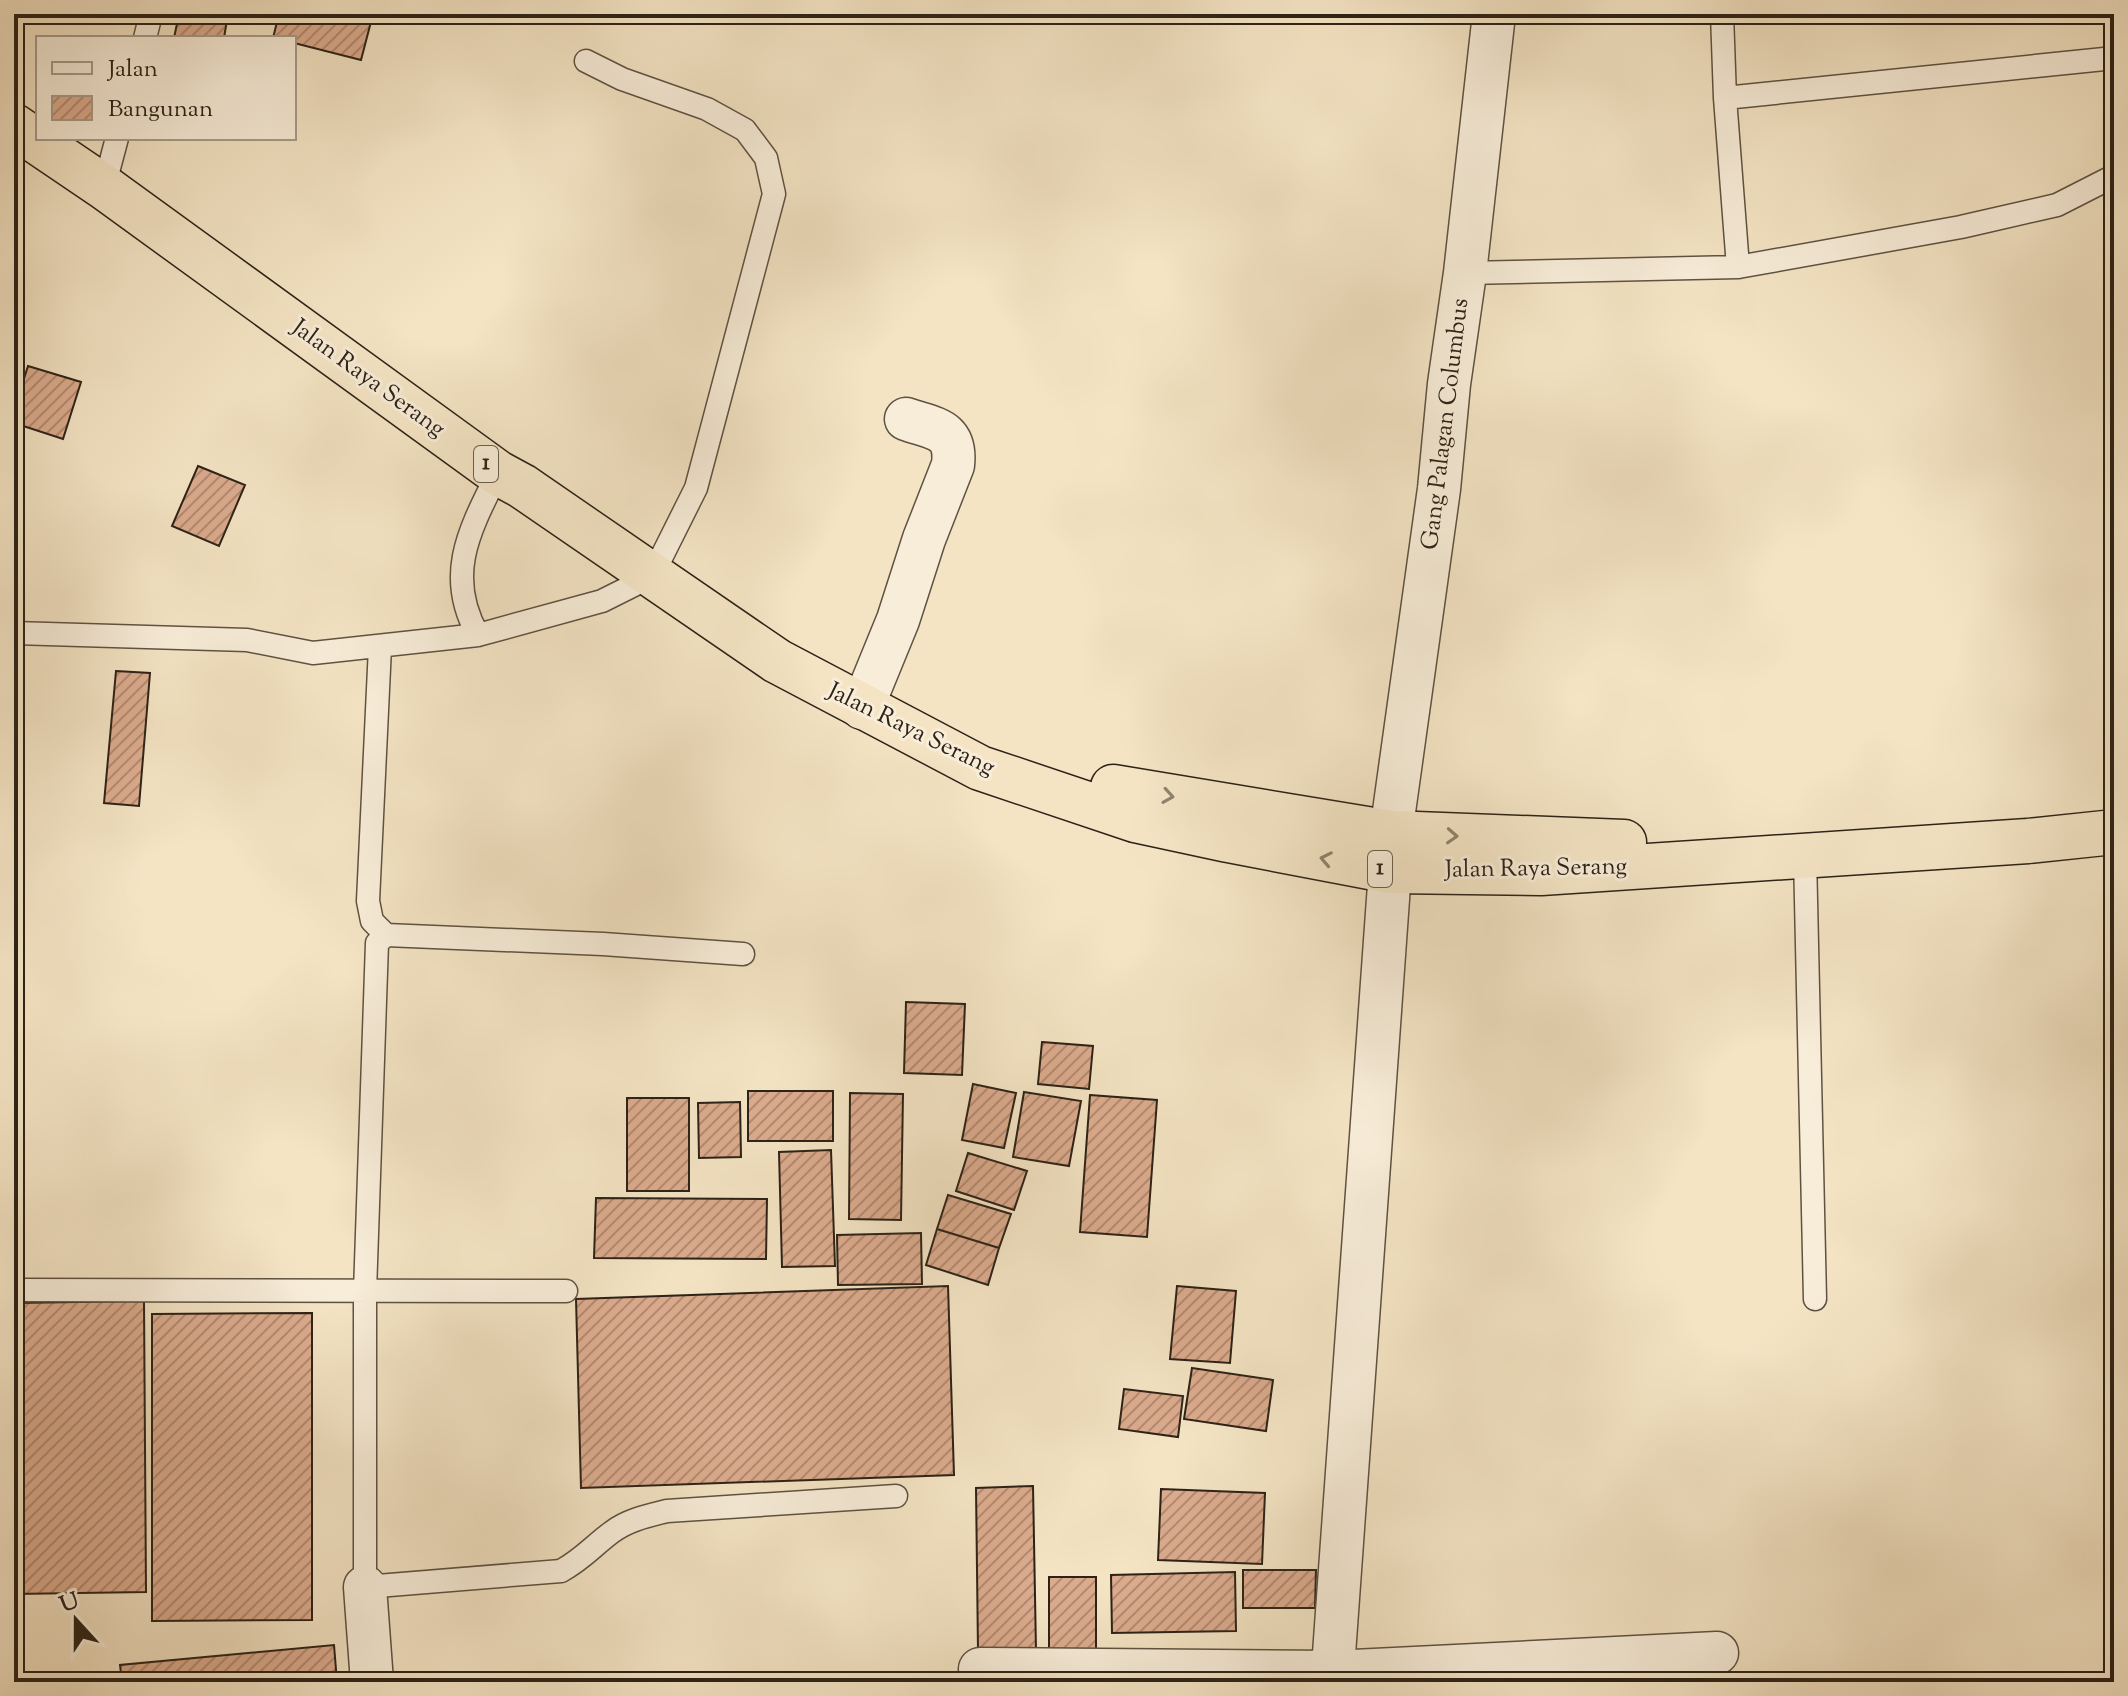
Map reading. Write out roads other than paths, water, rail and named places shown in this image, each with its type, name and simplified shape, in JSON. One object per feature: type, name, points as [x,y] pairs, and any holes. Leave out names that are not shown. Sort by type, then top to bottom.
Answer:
[{"type":"highway","name":"Jalan Raya Serang","points":[[14,126],[104,187],[498,473],[522,486],[777,661],[980,768],[1142,792],[1390,852],[1574,841],[1698,843],[1800,856]]},
{"type":"highway","points":[[1800,856],[2028,841],[2114,832]]},
{"type":"street","name":"Gang Palagan Columbus","points":[[1333,1677],[1390,852],[1439,489],[1494,14]]},
{"type":"street","points":[[862,708],[889,647],[924,539],[953,465],[951,441],[946,432],[906,419]]},
{"type":"street","points":[[365,1587],[372,1682]]},
{"type":"street","points":[[980,1669],[1333,1677],[1717,1653]]},
{"type":"lane","points":[[146,36],[151,14]]},
{"type":"lane","points":[[1722,14],[1738,267]]},
{"type":"lane","points":[[1725,98],[2114,58]]},
{"type":"lane","points":[[14,633],[247,640],[313,653],[478,635],[602,601],[652,576],[696,488],[774,194],[766,158],[745,130],[707,109],[622,79],[586,61]]},
{"type":"lane","points":[[104,187],[116,140]]},
{"type":"lane","points":[[1465,273],[1738,267],[1961,227],[2057,205],[2114,176]]},
{"type":"lane","points":[[478,635],[467,615],[461,567],[470,530],[498,473]]},
{"type":"lane","points":[[380,647],[368,901],[372,921],[386,935],[603,944],[743,954]]},
{"type":"lane","points":[[1800,856],[1815,1299]]},
{"type":"lane","points":[[386,935],[377,943],[365,1292],[365,1587],[561,1571],[582,1559],[614,1530],[636,1519],[667,1511],[896,1496]]},
{"type":"lane","points":[[14,1290],[566,1291]]}]
